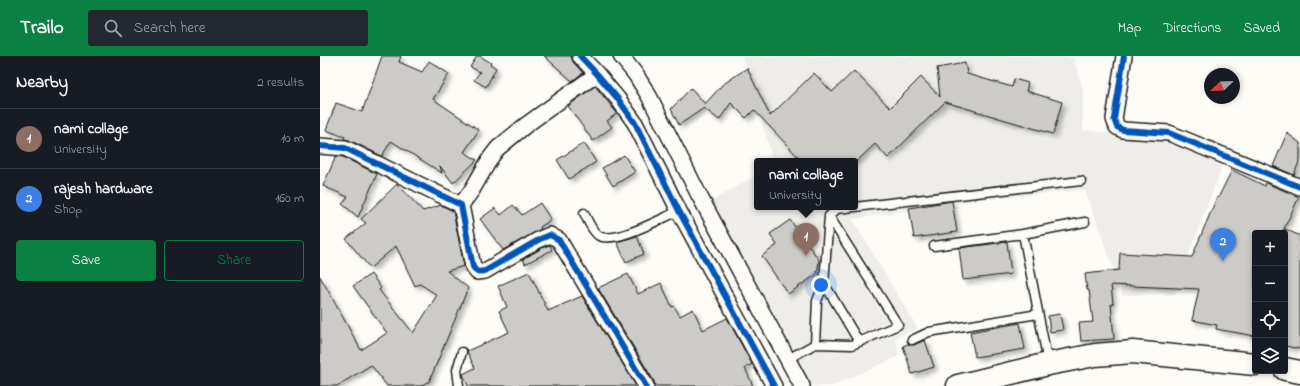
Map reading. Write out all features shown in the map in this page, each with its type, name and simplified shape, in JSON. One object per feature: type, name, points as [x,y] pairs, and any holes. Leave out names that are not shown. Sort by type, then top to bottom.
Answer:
[{"type":"main road","points":[[958,386],[1048,364],[1095,355],[1133,352],[1252,364]]},
{"type":"main road","points":[[1288,370],[1300,372]]},
{"type":"street","points":[[580,56],[618,99],[635,123],[679,211],[774,386]]},
{"type":"street","points":[[621,56],[636,75],[649,96],[700,197],[802,386]]},
{"type":"street","points":[[1124,56],[1114,119],[1117,127],[1123,130],[1169,133],[1300,187]]},
{"type":"street","points":[[597,74],[526,125],[498,148],[461,205],[474,267],[477,272],[485,272],[540,239],[550,236],[559,240],[646,386]]},
{"type":"street","points":[[320,146],[345,148],[461,205]]},
{"type":"lane","points":[[858,207],[1080,181]]},
{"type":"lane","points":[[815,344],[817,301],[824,283],[829,216],[837,210]]},
{"type":"lane","points":[[584,213],[593,229],[599,236],[609,238],[622,236],[679,211]]},
{"type":"lane","points":[[788,359],[815,344],[852,346],[898,325],[829,216]]},
{"type":"lane","points":[[934,246],[1023,234],[1085,222]]},
{"type":"lane","points":[[1023,234],[1048,364]]},
{"type":"lane","points":[[824,283],[859,342]]},
{"type":"lane","points":[[912,340],[929,332],[1038,314]]},
{"type":"lane","points":[[459,386],[457,370],[462,352]]},
{"type":"shaded area","points":[[741,56],[1058,56],[1074,58],[1083,90],[1083,130],[1162,139],[1223,164],[1174,294],[1123,295],[1085,190],[987,199],[852,219],[918,329],[896,337],[899,356],[832,386],[805,386],[710,202],[754,177],[754,210],[858,210],[858,158],[772,158],[762,123],[762,100]]},
{"type":"building","points":[[382,56],[401,56],[399,62],[422,72],[429,61],[449,74],[433,99],[479,130],[464,152],[477,160],[453,183],[440,166],[442,173],[391,141],[382,156],[344,139],[345,137],[326,130],[336,103],[362,112]]},
{"type":"building","points":[[477,56],[480,56],[496,68],[486,87],[474,80],[480,72],[470,67]]},
{"type":"building","points":[[544,56],[571,56],[573,62],[583,73],[572,81]]},
{"type":"building","points":[[965,63],[967,74],[1012,87],[1014,79],[1028,83],[1026,91],[1062,102],[1053,134],[945,102],[888,158],[875,144],[858,160],[858,158],[799,158],[754,110],[746,118],[731,103],[719,120],[704,108],[679,125],[671,109],[691,88],[705,104],[722,85],[747,68],[770,116],[814,73],[832,92],[854,71],[890,108],[921,77],[940,97],[937,68]]},
{"type":"building","points":[[595,86],[617,113],[607,121],[612,127],[593,141],[568,106]]},
{"type":"building","points":[[1287,133],[1300,143],[1300,159],[1294,175],[1273,166]]},
{"type":"building","points":[[584,143],[596,162],[569,179],[557,160]]},
{"type":"building","points":[[624,155],[635,172],[613,186],[602,168]]},
{"type":"building","points":[[336,156],[343,157],[377,174],[358,217],[342,204],[348,197],[323,186]]},
{"type":"building","points":[[1232,170],[1265,186],[1266,183],[1299,197],[1283,230],[1252,230],[1252,335],[1216,329],[1217,325],[1192,320],[1199,289],[1111,285],[1114,339],[1081,341],[1079,323],[1093,322],[1089,290],[1087,290],[1085,274],[1119,270],[1120,253],[1192,257],[1217,197],[1218,198]]},
{"type":"building","points":[[397,184],[423,211],[441,205],[453,211],[464,266],[447,271],[468,288],[429,382],[421,386],[387,386],[371,365],[337,386],[320,386],[320,276],[361,350],[387,333],[353,286],[371,274],[381,288],[379,290],[413,333],[437,295],[420,284],[415,286],[396,246],[370,268],[346,239],[366,223],[361,219]]},
{"type":"building","points":[[952,201],[957,232],[914,238],[909,208]]},
{"type":"building","points":[[540,203],[551,220],[540,227],[541,229],[503,250],[480,219],[495,208],[501,215],[513,205],[522,215]]},
{"type":"building","points":[[790,220],[819,260],[817,274],[788,294],[762,256],[777,245],[770,234]]},
{"type":"building","points":[[1288,230],[1300,236],[1300,349],[1288,347]]},
{"type":"building","points":[[637,236],[644,254],[626,262],[617,242]]},
{"type":"building","points":[[1007,242],[1011,274],[963,280],[959,248]]},
{"type":"building","points":[[550,245],[552,250],[525,264],[523,259]]},
{"type":"building","points":[[529,272],[548,311],[582,296],[636,386],[468,386],[463,374],[475,368],[467,351],[509,332],[499,311],[507,307],[498,286]]},
{"type":"building","points":[[628,274],[638,294],[661,283],[672,307],[674,306],[680,316],[693,309],[703,330],[727,318],[752,364],[745,368],[753,386],[655,386],[654,381],[598,288]]},
{"type":"building","points":[[1060,314],[1063,330],[1050,332],[1048,316]]},
{"type":"building","points":[[1020,323],[1025,349],[975,357],[970,332]]},
{"type":"building","points":[[925,340],[934,367],[912,374],[903,346],[908,344],[914,345]]},
{"type":"cycle path","points":[[580,56],[618,99],[635,123],[679,211],[774,386]]},
{"type":"cycle path","points":[[1124,56],[1114,119],[1117,127],[1123,130],[1169,133],[1300,187]]},
{"type":"cycle path","points":[[320,146],[345,148],[461,205],[473,267],[477,272],[485,271],[540,239],[550,235],[559,240],[646,386]]},
{"type":"place","name":"nami collage","points":[[806,256]]},
{"type":"place","name":"rajesh hardware","points":[[1223,261]]}]
